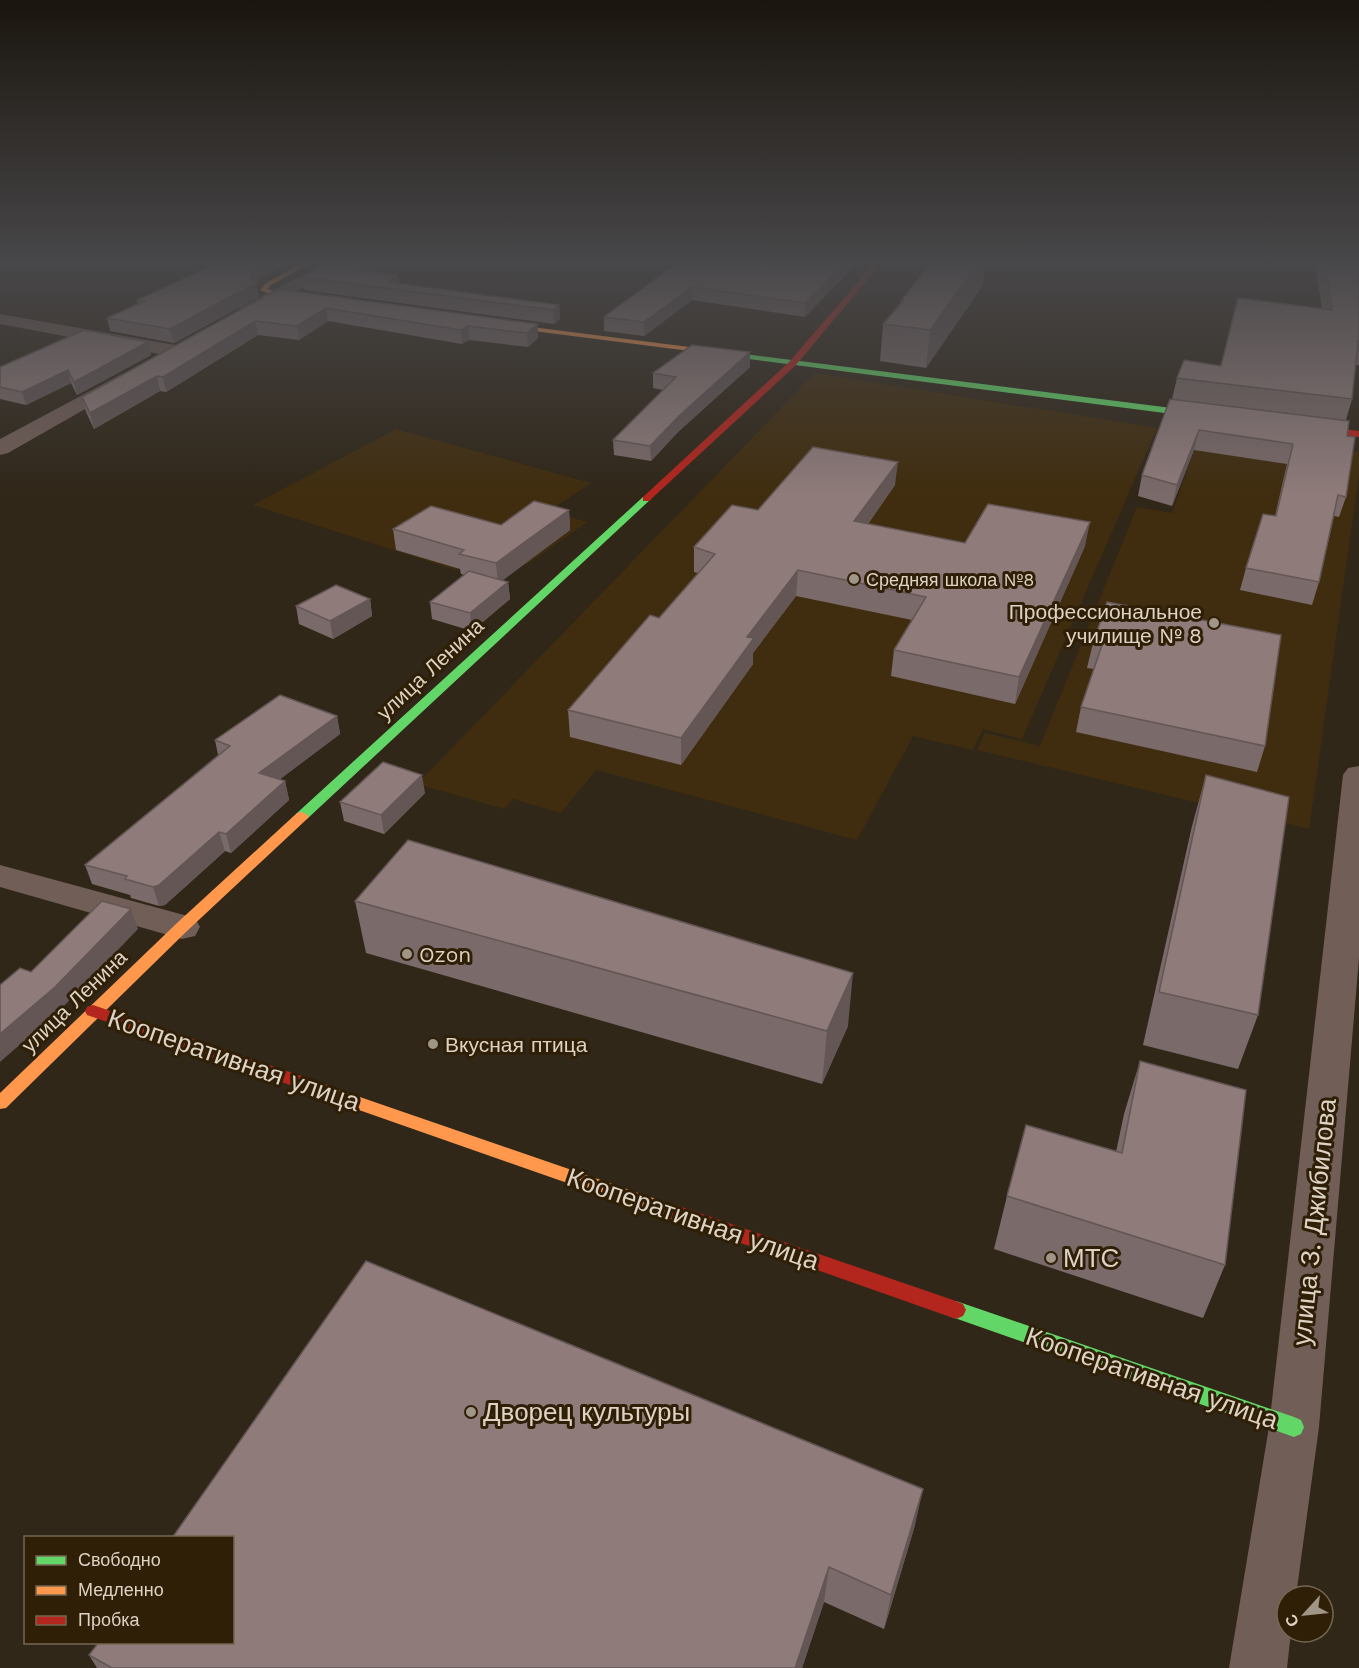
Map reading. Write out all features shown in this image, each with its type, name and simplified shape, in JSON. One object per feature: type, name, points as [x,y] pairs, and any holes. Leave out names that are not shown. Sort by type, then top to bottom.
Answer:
[{"type":"street","points":[[103,338],[175,351]]},
{"type":"street","points":[[595,338],[1229,418]]},
{"type":"street","name":"улица Ленина","points":[[0,1102],[182,927],[792,364],[814,338]]},
{"type":"street","points":[[0,447],[195,340]]},
{"type":"street","points":[[1288,425],[1359,434]]},
{"type":"street","name":"улица З. Джибилова","points":[[1258,1668],[1294,1427],[1355,855],[1359,775]]},
{"type":"street","points":[[0,876],[182,927]]},
{"type":"street","name":"Кооперативная улица","points":[[93,1011],[1294,1427]]},
{"type":"shaded area","name":"Средняя школа №8","points":[[815,373],[1157,428],[1022,739],[983,729],[973,750],[913,736],[857,840],[596,770],[561,813],[513,799],[504,809],[417,784]]},
{"type":"shaded area","name":"Профессиональное училище № 8","points":[[1203,427],[1359,452],[1359,474],[1309,829],[977,750],[985,733],[1040,746],[1137,507],[1172,513]]},
{"type":"shaded area","points":[[396,429],[591,483],[549,511],[587,522],[526,565],[484,552],[456,570],[253,505]]},
{"type":"building","points":[[66,338],[126,338],[148,342],[74,382],[68,370],[22,392],[0,387],[0,367]]},
{"type":"building","points":[[189,338],[227,338],[163,377],[157,376],[90,413],[82,397]]},
{"type":"building","points":[[1228,338],[1359,338],[1352,399],[1177,378],[1184,360],[1221,366]]},
{"type":"building","points":[[692,345],[750,352],[679,416],[650,446],[613,440],[676,377],[653,373]]},
{"type":"building","points":[[1170,399],[1349,421],[1347,436],[1355,437],[1346,497],[1338,495],[1319,582],[1246,568],[1263,514],[1276,516],[1293,444],[1199,430],[1177,485],[1142,475]]},
{"type":"building","points":[[813,447],[898,462],[854,521],[965,543],[988,504],[1090,522],[1019,677],[894,650],[926,597],[798,570],[747,637],[754,638],[681,738],[568,710],[650,615],[659,618],[715,554],[694,547],[732,505],[758,510]]},
{"type":"building","points":[[534,501],[569,510],[496,563],[459,554],[464,550],[393,529],[431,506],[501,525]]},
{"type":"building","points":[[469,571],[508,582],[470,613],[430,602]]},
{"type":"building","points":[[336,585],[370,599],[330,621],[296,606]]},
{"type":"building","points":[[1107,602],[1281,635],[1265,746],[1081,707],[1102,645],[1093,643]]},
{"type":"building","points":[[280,695],[337,716],[259,773],[285,781],[226,834],[219,832],[159,885],[153,887],[125,879],[127,876],[85,865],[230,746],[215,740]]},
{"type":"building","points":[[383,762],[422,775],[381,815],[340,802]]},
{"type":"building","points":[[1206,775],[1289,797],[1258,1015],[1159,992]]},
{"type":"building","points":[[408,840],[853,973],[827,1031],[355,901]]},
{"type":"building","points":[[102,901],[131,909],[55,987],[0,1034],[0,985],[20,968],[31,972]]},
{"type":"building","points":[[1140,1061],[1246,1090],[1225,1265],[1007,1196],[1026,1125],[1122,1153]]},
{"type":"building","name":"Дворец культуры","points":[[366,1261],[923,1489],[891,1595],[829,1567],[795,1668],[112,1668],[89,1655],[97,1644],[234,1644],[234,1536],[173,1536]]},
{"type":"traffic: fast","points":[[729,354],[1211,416]]},
{"type":"traffic: fast","points":[[302,816],[646,499]]},
{"type":"traffic: fast","points":[[956,1310],[1294,1427]]},
{"type":"traffic: slow","points":[[603,338],[729,354]]},
{"type":"traffic: slow","points":[[0,1103],[182,927],[302,816]]},
{"type":"traffic: slow","points":[[325,1091],[673,1212]]},
{"type":"traffic: jam","points":[[646,499],[792,364],[814,338]]},
{"type":"traffic: jam","points":[[1304,427],[1359,434]]},
{"type":"traffic: jam","points":[[93,1011],[325,1091]]},
{"type":"traffic: jam","points":[[673,1212],[956,1310]]},
{"type":"place","name":"Средняя школа №8","points":[[854,579]]},
{"type":"place","name":"Профессиональное училище № 8","points":[[1214,623]]},
{"type":"place","name":"Ozon","points":[[407,954]]},
{"type":"place","name":"Вкусная птица","points":[[433,1044]]},
{"type":"place","name":"МТС","points":[[1051,1258]]},
{"type":"place","name":"Дворец культуры","points":[[471,1412]]}]
